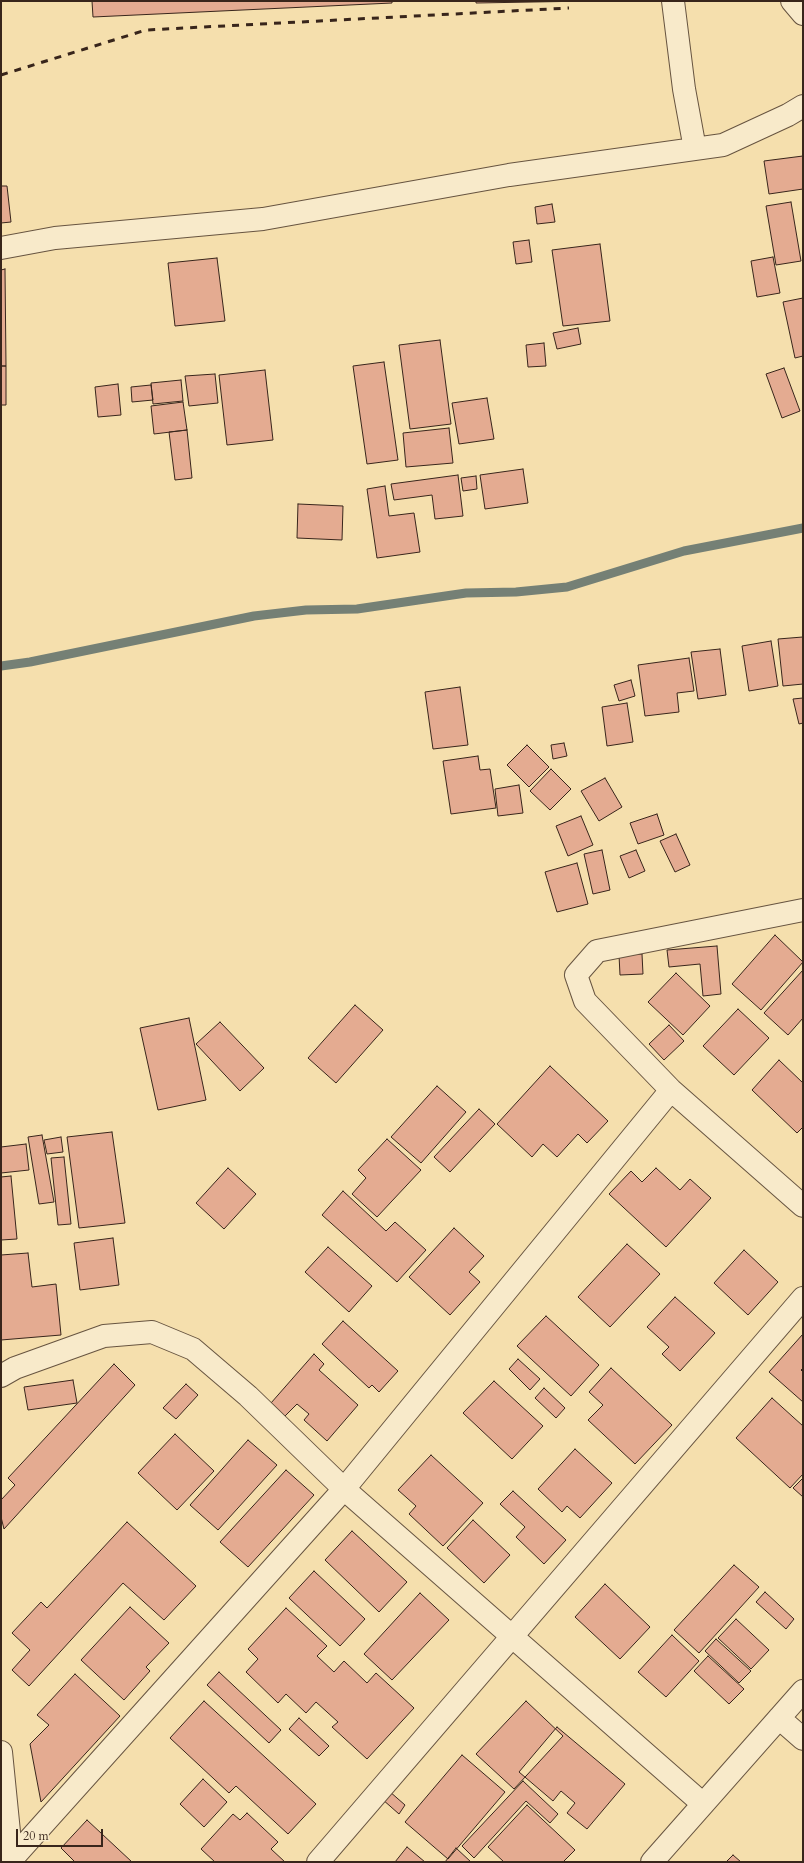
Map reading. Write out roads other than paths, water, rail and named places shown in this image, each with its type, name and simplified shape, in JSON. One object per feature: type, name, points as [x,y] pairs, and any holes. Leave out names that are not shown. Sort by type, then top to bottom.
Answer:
[{"type":"street","points":[[673,1],[684,88],[695,149]]},
{"type":"street","points":[[792,1],[803,14]]},
{"type":"street","points":[[1,248],[55,238],[263,219],[509,175],[723,145],[788,115],[803,106]]},
{"type":"street","points":[[803,910],[597,951],[576,975],[585,1001],[671,1090],[803,1206]]},
{"type":"street","points":[[12,1861],[344,1489],[671,1090]]},
{"type":"street","points":[[318,1862],[514,1636],[803,1298]]},
{"type":"street","points":[[1,1376],[15,1368],[104,1336],[152,1332],[193,1349],[248,1396],[344,1489],[514,1636],[703,1804]]},
{"type":"street","points":[[652,1862],[803,1691]]},
{"type":"street","points":[[779,1718],[803,1739]]},
{"type":"street","points":[[1,1752],[12,1861]]},
{"type":"waterway","points":[[1,666],[30,662],[254,616],[306,610],[357,609],[466,593],[516,592],[567,587],[684,551],[803,528]]},
{"type":"railway","points":[[1,75],[146,30],[569,8]]}]
